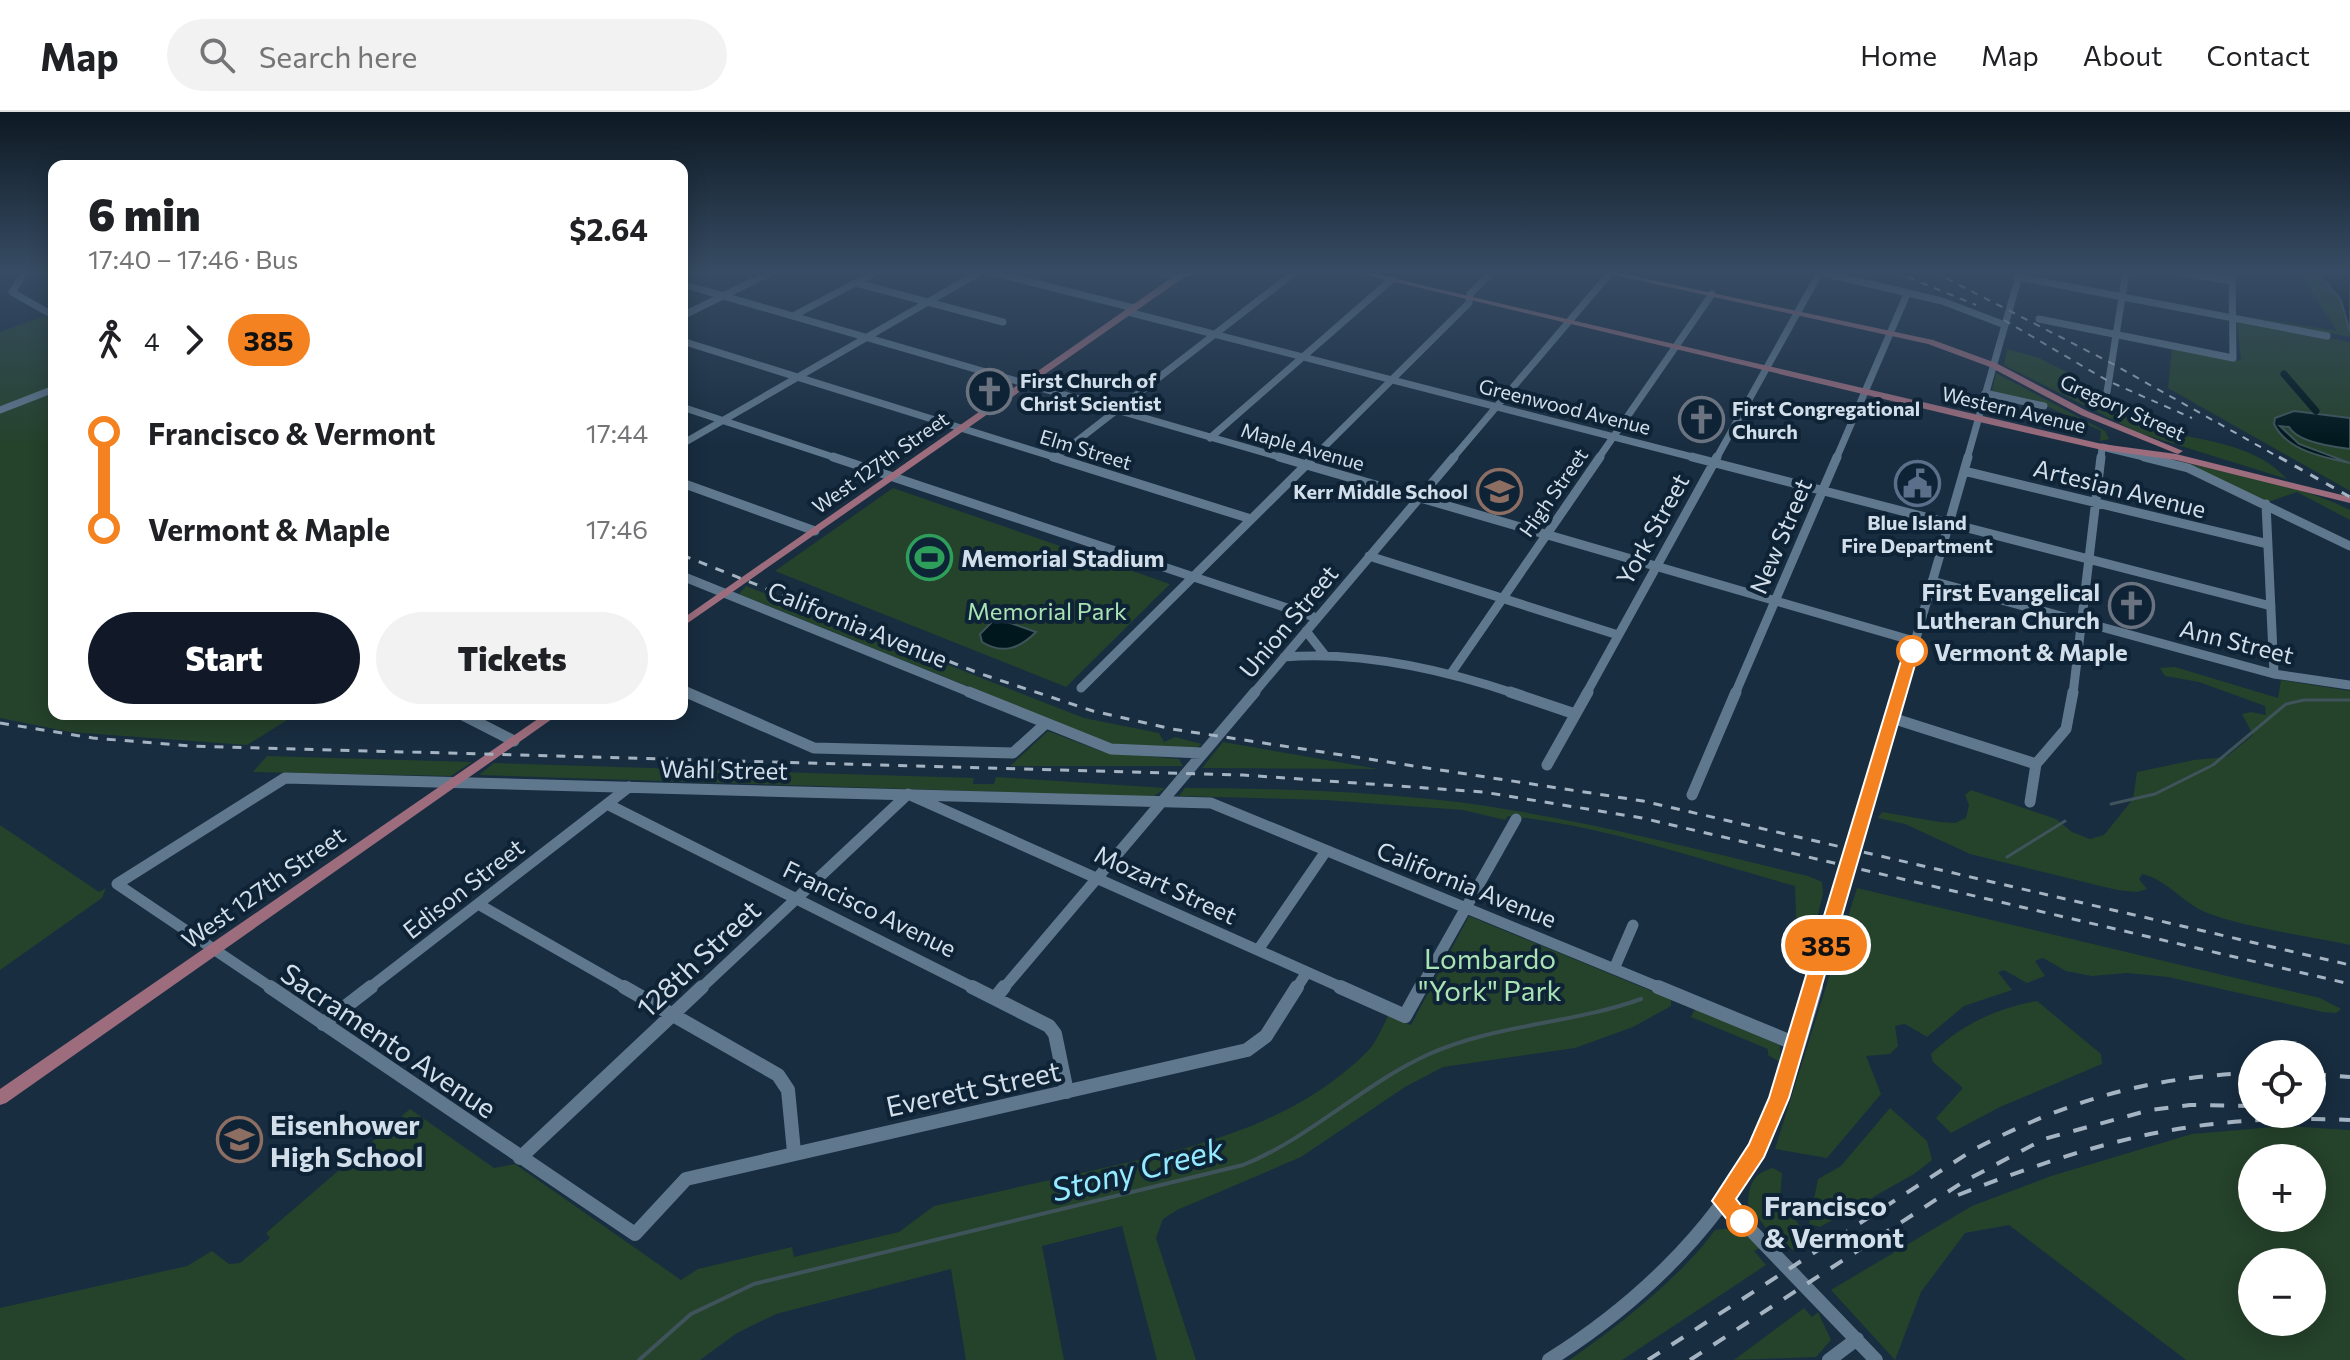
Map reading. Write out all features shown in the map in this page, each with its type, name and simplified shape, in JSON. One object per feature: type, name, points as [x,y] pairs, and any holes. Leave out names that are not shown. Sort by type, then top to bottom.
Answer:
[{"type":"main road","name":"West 127th Street","points":[[688,620],[1102,330]]},
{"type":"main road","name":"Western Avenue","points":[[1603,330],[1978,419],[2102,447],[2161,454],[2350,500]]},
{"type":"main road","name":"Gregory Street","points":[[1886,330],[2003,369],[2135,436],[2264,477]]},
{"type":"main road","points":[[2049,394],[2119,437],[2116,445],[2102,447]]},
{"type":"main road","name":"West 127th Street","points":[[0,1098],[544,720]]},
{"type":"street","name":"Maple Avenue","points":[[840,330],[1914,641]]},
{"type":"street","points":[[688,441],[879,330]]},
{"type":"street","name":"Greenwood Avenue","points":[[1201,330],[2271,606]]},
{"type":"street","points":[[1055,458],[1219,330]]},
{"type":"street","points":[[1210,438],[1334,330]]},
{"type":"street","points":[[1081,688],[1438,330]]},
{"type":"street","name":"Union Street","points":[[996,997],[1561,330]]},
{"type":"street","name":"High Street","points":[[1452,672],[1687,330]]},
{"type":"street","name":"York Street","points":[[1547,765],[1788,330]]},
{"type":"street","points":[[1549,1360],[1614,1313],[1657,1274],[1723,1201],[1741,1176],[1770,1122],[1796,1044],[2003,330]]},
{"type":"street","points":[[2097,330],[2233,358],[2232,330]]},
{"type":"street","points":[[2107,392],[2117,330]]},
{"type":"street","points":[[2298,330],[2327,336]]},
{"type":"street","name":"New Street","points":[[1692,795],[1890,331]]},
{"type":"street","name":"Elm Street","points":[[688,343],[1251,519]]},
{"type":"street","points":[[0,410],[48,391]]},
{"type":"street","points":[[1985,393],[2044,406]]},
{"type":"street","points":[[688,409],[1317,618]]},
{"type":"street","points":[[2030,802],[2036,764],[2066,729],[2102,447]]},
{"type":"street","name":"Western Avenue","points":[[2102,447],[2188,468],[2350,546]]},
{"type":"street","name":"Artesian Avenue","points":[[1964,471],[2268,544]]},
{"type":"street","points":[[688,485],[815,531]]},
{"type":"street","points":[[2266,504],[2274,674]]},
{"type":"street","points":[[1369,556],[1618,635]]},
{"type":"street","name":"California Avenue","points":[[688,579],[1044,725],[1111,749],[1202,753]]},
{"type":"street","name":"Ann Street","points":[[1932,581],[2274,674],[2349,685]]},
{"type":"street","points":[[1306,631],[1324,654]]},
{"type":"street","points":[[1284,657],[1324,654],[1452,672],[1575,714]]},
{"type":"street","points":[[688,693],[814,748],[1013,753],[1044,725]]},
{"type":"street","points":[[1892,718],[2036,764]]},
{"type":"street","points":[[473,720],[514,741]]},
{"type":"street","name":"Wahl Street","points":[[117,884],[285,778],[1161,802]]},
{"type":"street","name":"Edison Street","points":[[323,1024],[629,787]]},
{"type":"street","name":"Mozart Street","points":[[908,794],[1405,1016],[1466,907]]},
{"type":"street","name":"128th Street","points":[[520,1158],[908,794]]},
{"type":"street","name":"California Avenue","points":[[1161,802],[1211,803],[1796,1044]]},
{"type":"street","name":"Francisco Avenue","points":[[607,804],[1049,1026],[1055,1034],[1067,1092]]},
{"type":"street","points":[[1466,907],[1516,819]]},
{"type":"street","points":[[1258,950],[1326,851]]},
{"type":"street","name":"Sacramento Avenue","points":[[117,884],[635,1234]]},
{"type":"street","points":[[478,904],[783,1080],[788,1090],[794,1152]]},
{"type":"street","points":[[1614,969],[1633,925]]},
{"type":"street","name":"Everett Street","points":[[635,1234],[686,1179],[1247,1050],[1266,1036],[1307,972]]},
{"type":"street","points":[[1723,1201],[1876,1360]]},
{"type":"street","points":[[1829,1360],[1857,1339]]},
{"type":"green space","points":[[48,330],[48,720],[287,720],[247,745],[70,732],[0,718],[0,332]]},
{"type":"green space","points":[[2238,330],[2287,330],[2350,342],[2350,431],[2339,448],[2350,449],[2350,491],[2168,388],[2172,348],[2241,361]]},
{"type":"green space","points":[[2316,330],[2332,330],[2348,330],[2350,337]]},
{"type":"green space","points":[[2007,349],[2039,358],[2065,371],[2097,393],[2120,416],[2163,426],[2163,431],[2246,452],[2275,468],[2287,479],[2139,433],[2004,365]]},
{"type":"green space","points":[[1996,373],[2105,431],[2109,439],[2100,441],[2101,431],[2033,400],[1992,391]]},
{"type":"green space","points":[[2179,461],[2311,494],[2350,510],[2350,520],[2297,492],[2268,502]]},
{"type":"green space","name":"Memorial Park","points":[[893,488],[1170,584],[1066,687],[775,571]]},
{"type":"green space","points":[[746,586],[1084,718],[1159,733],[1164,742],[1175,737],[1202,744],[1195,749],[1111,744],[739,594]]},
{"type":"green space","points":[[2175,667],[2278,698],[2281,680],[2350,691],[2350,945],[2256,927],[2205,912],[2159,881],[2142,874],[2139,879],[2147,889],[2137,892],[2117,890],[1970,854],[1905,824],[1878,818],[1882,812],[1955,823],[1966,818],[1969,805],[1965,795],[1971,790],[2056,819],[2072,832],[2090,839],[2104,835],[2133,799],[2137,772],[2226,757],[2253,735],[2242,714],[2266,715],[2265,706],[2199,682],[2165,676],[2160,668]]},
{"type":"green space","points":[[1048,731],[1103,752],[1179,759],[1183,766],[1010,766]]},
{"type":"green space","points":[[1223,742],[1378,769],[1202,768]]},
{"type":"green space","points":[[267,756],[472,762],[451,776],[253,772]]},
{"type":"green space","points":[[494,763],[974,778],[973,784],[994,784],[996,777],[1165,788],[1153,797],[479,775]]},
{"type":"green space","points":[[1185,788],[1376,794],[1486,806],[1625,832],[1808,876],[1822,882],[1823,894],[1808,953],[1797,943],[1795,886],[1653,845],[1544,821],[1508,816],[1505,820],[1463,810],[1325,800],[1179,796]]},
{"type":"green space","points":[[0,825],[99,892],[106,888],[102,898],[0,970]]},
{"type":"green space","points":[[1857,888],[2320,998],[2341,1009],[2336,1013],[2323,1012],[2168,977],[2127,973],[2092,976],[2066,971],[2043,958],[2035,961],[2045,976],[2027,983],[2004,970],[1998,972],[2012,990],[1964,1006],[1927,1037],[1905,1024],[1895,1026],[1898,1046],[1890,1054],[1866,1056],[1881,1094],[1827,1158],[1775,1149]]},
{"type":"green space","name":"Lombardo \"York\" Park","points":[[1469,916],[1671,999],[1671,1006],[1633,1027],[1575,1048],[1443,1067],[1405,1087],[1301,1157],[1177,1210],[1163,1219],[1156,1238],[1196,1360],[1157,1360],[1122,1226],[1042,1246],[1064,1360],[966,1360],[951,1269],[776,1314],[737,1333],[700,1360],[0,1360],[0,1308],[187,1266],[212,1251],[229,1264],[240,1263],[270,1238],[266,1233],[410,1109],[494,1168],[515,1164],[681,1280],[698,1269],[792,1247],[794,1257],[899,1232],[934,1206],[1204,1143],[1273,1116],[1337,1078],[1370,1049],[1388,1016],[1411,1025]]},
{"type":"green space","points":[[2037,1001],[2101,1054],[2102,1064],[2000,1107],[1951,1133],[1936,1118],[1963,1088],[1933,1062],[1931,1054],[1980,1019]]},
{"type":"green space","points":[[1695,1009],[1780,1045],[1780,1062],[1768,1055],[1768,1049],[1691,1017]]},
{"type":"green space","points":[[1890,1108],[1927,1141],[1932,1160],[1914,1174],[1820,1227],[1809,1224],[1818,1179],[1841,1166]]},
{"type":"green space","points":[[2262,1128],[2350,1130],[2350,1360],[2186,1360],[2009,1225],[1965,1233],[1921,1292],[1895,1360],[1831,1290],[1972,1206],[2051,1176],[2192,1134]]},
{"type":"green space","points":[[1773,1168],[1782,1173],[1780,1199],[1798,1223],[1802,1235],[1803,1242],[1793,1250],[1779,1239],[1775,1240],[1748,1204],[1753,1181]]},
{"type":"green space","points":[[1731,1228],[1743,1232],[1760,1248],[1754,1251],[1766,1265],[1622,1360],[1569,1360],[1647,1300],[1685,1265],[1715,1230]]},
{"type":"green space","points":[[1804,1308],[1812,1317],[1818,1312],[1831,1340],[1816,1357],[1734,1360]]},
{"type":"water","points":[[2294,411],[2350,418],[2350,449],[2307,440],[2289,427],[2280,426],[2299,444],[2350,463],[2307,451],[2287,440],[2274,424],[2275,418]]},
{"type":"water","points":[[996,618],[1036,632],[1011,648],[990,646],[982,642],[980,634]]},
{"type":"waterway","points":[[2284,374],[2316,411]]},
{"type":"waterway","name":"Stony Creek","points":[[2111,804],[2155,794],[2213,765],[2286,704],[2304,700],[2350,700]]},
{"type":"waterway","name":"Stony Creek","points":[[2007,857],[2065,821]]},
{"type":"waterway","name":"Stony Creek","points":[[639,1360],[691,1314],[754,1284],[1243,1165],[1291,1141],[1380,1081],[1427,1055],[1479,1037],[1588,1014],[1641,999]]},
{"type":"railway","points":[[2021,330],[2108,381],[2192,418]]},
{"type":"railway","points":[[2047,330],[2282,459]]},
{"type":"railway","points":[[2279,457],[2350,497]]},
{"type":"railway","points":[[688,557],[981,674],[1093,711],[1172,729],[1643,801],[2350,965]]},
{"type":"railway","points":[[0,723],[93,738],[190,746],[1243,775],[1483,792],[1642,818],[2350,984]]},
{"type":"railway","points":[[1648,1360],[1973,1150],[2007,1133],[2074,1105],[2142,1086],[2238,1074]]},
{"type":"railway","points":[[2326,1075],[2350,1077]]},
{"type":"railway","points":[[1690,1360],[1963,1182],[2044,1139],[2150,1110],[2190,1105],[2238,1106]]},
{"type":"railway","points":[[1958,1195],[2057,1159],[2150,1134],[2244,1121],[2350,1120]]},
{"type":"bus line","name":"385","points":[[1742,1221],[1723,1201],[1756,1150],[1779,1098],[1912,651]]},
{"type":"place","name":"First Church of Christ Scientist","points":[[989,391]]},
{"type":"place","name":"First Congregational Church","points":[[1701,420]]},
{"type":"place","name":"Blue Island Fire Department","points":[[1917,483]]},
{"type":"place","name":"Kerr Middle School","points":[[1499,491]]},
{"type":"place","name":"Memorial Stadium","points":[[930,557]]},
{"type":"place","name":"First Evangelical Lutheran Church","points":[[2131,605]]},
{"type":"place","name":"Vermont & Maple","points":[[1912,651]]},
{"type":"place","name":"Eisenhower High School","points":[[239,1140]]},
{"type":"place","name":"Francisco & Vermont","points":[[1742,1221]]}]
